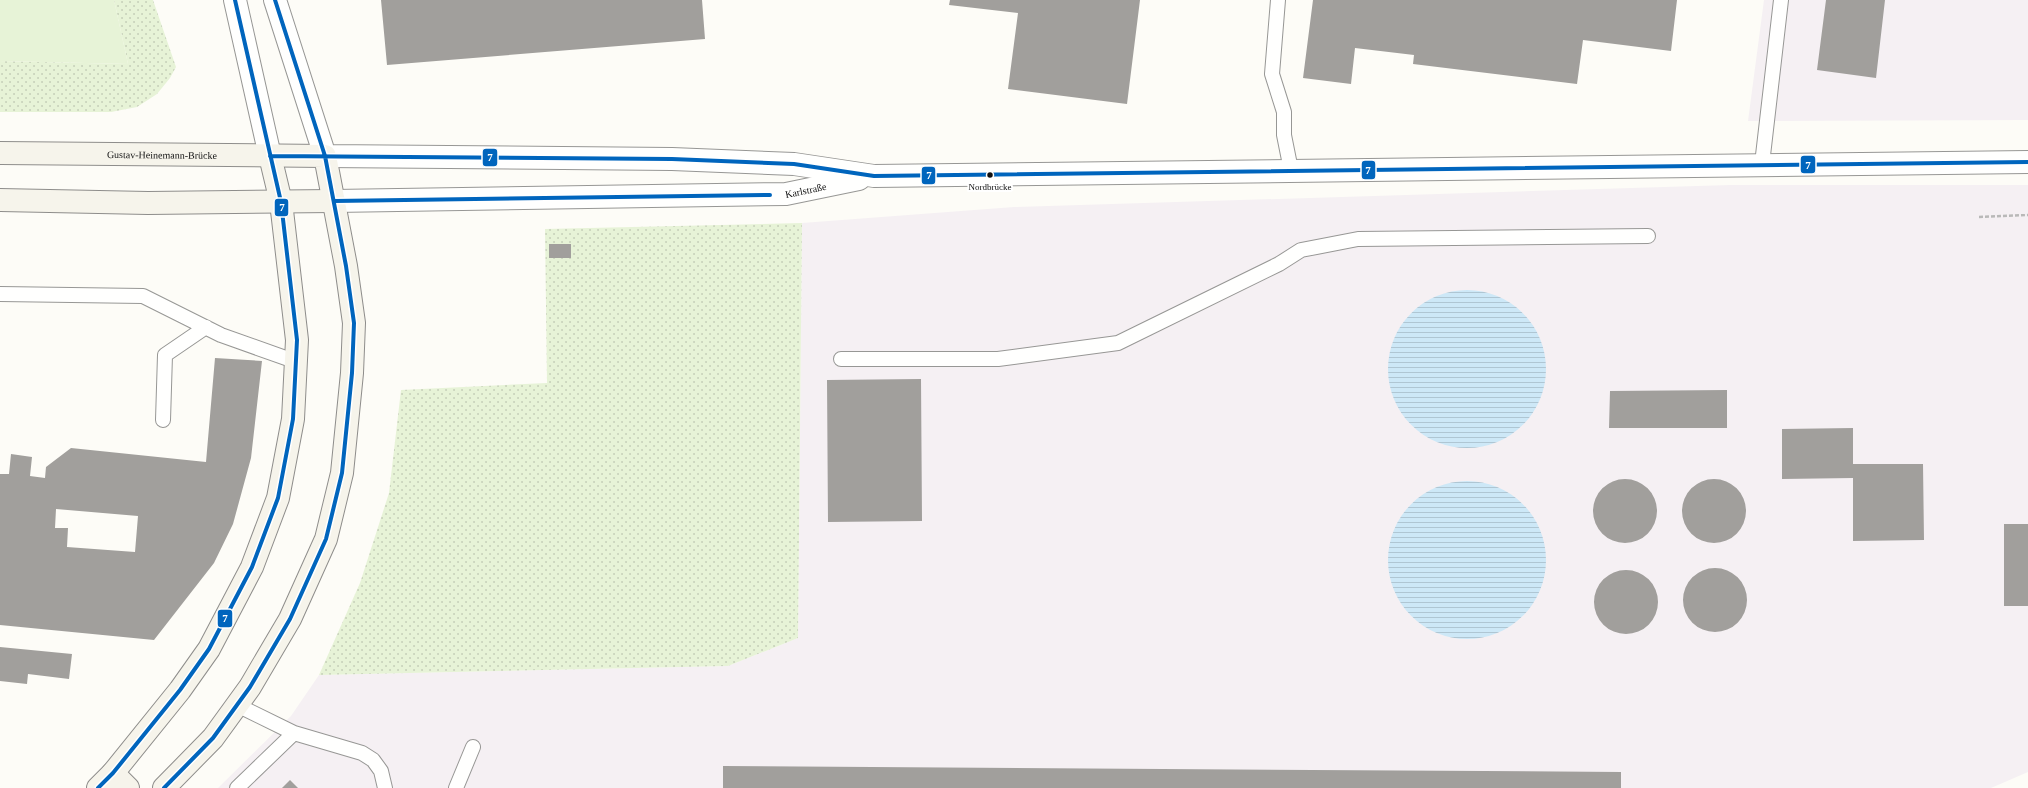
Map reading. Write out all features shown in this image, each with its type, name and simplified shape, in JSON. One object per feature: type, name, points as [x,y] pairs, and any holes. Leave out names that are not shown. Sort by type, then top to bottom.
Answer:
[{"type":"main road","name":"Gustav-Heinemann-Brücke","points":[[0,153],[325,156]]},
{"type":"main road","points":[[128,788],[105,780],[180,690],[209,649],[252,567],[278,498],[293,419],[297,340],[292,285],[281,202],[270,156]]},
{"type":"main road","points":[[164,788],[213,738],[250,687],[290,619],[326,539],[342,473],[352,373],[354,323],[346,266],[325,156]]},
{"type":"main road","points":[[0,200],[148,203],[281,202]]},
{"type":"main road","name":"Karlstraße","points":[[281,202],[334,201]]},
{"type":"street","points":[[235,0],[270,156]]},
{"type":"street","points":[[275,0],[325,156]]},
{"type":"street","name":"Karlstraße","points":[[325,156],[672,159],[794,164],[874,176],[1762,164],[2028,162]]},
{"type":"street","name":"Karlstraße","points":[[334,201],[786,194],[874,176]]},
{"type":"lane","points":[[1278,0],[1272,74],[1284,112],[1284,135],[1291,170]]},
{"type":"lane","points":[[1762,164],[1782,0]]},
{"type":"lane","points":[[841,359],[998,359],[1118,343],[1279,264],[1302,250],[1358,239],[1648,236]]},
{"type":"lane","points":[[0,294],[143,296],[221,335],[297,362]]},
{"type":"lane","points":[[163,420],[165,355],[206,327]]},
{"type":"lane","points":[[237,705],[294,733],[362,753],[373,760],[381,771],[384,788]]},
{"type":"lane","points":[[237,788],[294,733]]},
{"type":"lane","points":[[456,788],[473,747]]},
{"type":"path","points":[[1979,217],[2028,215]]},
{"type":"shaded area","points":[[1764,0],[2028,0],[2028,120],[1748,121]]},
{"type":"shaded area","points":[[1730,185],[2028,185],[2028,772],[1991,788],[218,788],[291,716],[319,675],[728,666],[798,638],[802,223],[1014,207]]},
{"type":"green space","points":[[0,0],[114,0],[128,64],[0,61]]},
{"type":"green space","points":[[114,0],[153,0],[176,67],[170,78],[157,94],[137,107],[111,112],[0,112],[0,61],[128,64]]},
{"type":"green space","points":[[802,223],[798,638],[728,666],[319,675],[360,583],[389,493],[401,390],[547,383],[545,229]]},
{"type":"water","points":[[1459,290],[1475,290],[1490,293],[1504,299],[1523,313],[1533,325],[1543,346],[1546,369],[1543,392],[1533,413],[1523,425],[1511,435],[1490,445],[1475,448],[1459,448],[1444,445],[1423,435],[1411,425],[1401,413],[1391,392],[1388,377],[1388,361],[1391,346],[1401,325],[1411,313],[1423,303],[1444,293]]},
{"type":"water","points":[[1475,481],[1490,484],[1504,490],[1523,504],[1533,516],[1543,537],[1546,560],[1543,583],[1533,604],[1523,616],[1511,626],[1490,636],[1475,639],[1459,639],[1444,636],[1423,626],[1411,616],[1401,604],[1391,583],[1389,575],[1388,552],[1391,537],[1401,516],[1411,504],[1423,494],[1444,484],[1452,482]]},
{"type":"building","points":[[381,0],[702,0],[705,39],[387,65]]},
{"type":"building","points":[[950,0],[1140,0],[1127,104],[1008,89],[1018,13],[949,5]]},
{"type":"building","points":[[1313,0],[1677,0],[1671,51],[1583,40],[1577,84],[1413,64],[1414,55],[1355,48],[1351,84],[1303,78]]},
{"type":"building","points":[[1826,0],[1885,0],[1876,78],[1817,70]]},
{"type":"building","points":[[549,244],[571,244],[571,258],[549,258]]},
{"type":"building","points":[[215,358],[262,361],[251,458],[233,524],[214,563],[154,640],[0,625],[0,474],[9,474],[11,454],[32,457],[30,476],[45,478],[46,467],[71,448],[206,462]],"holes":[[[56,509],[138,516],[135,552],[67,547],[68,528],[55,528]]]},
{"type":"building","points":[[921,379],[922,521],[828,522],[827,380]]},
{"type":"building","points":[[1727,390],[1727,428],[1609,428],[1610,391]]},
{"type":"building","points":[[1853,428],[1853,464],[1923,464],[1924,540],[1853,541],[1853,478],[1782,479],[1782,429]]},
{"type":"building","points":[[1625,479],[1637,481],[1648,488],[1655,499],[1657,511],[1655,523],[1648,534],[1637,541],[1625,543],[1613,541],[1602,534],[1595,523],[1593,511],[1595,499],[1602,488],[1613,481]]},
{"type":"building","points":[[1714,479],[1726,481],[1737,488],[1744,499],[1746,511],[1744,523],[1737,534],[1726,541],[1714,543],[1702,541],[1691,534],[1684,523],[1682,511],[1684,499],[1691,488],[1702,481]]},
{"type":"building","points":[[2004,524],[2028,524],[2028,606],[2004,606]]},
{"type":"building","points":[[1715,568],[1727,570],[1738,577],[1745,588],[1747,600],[1745,612],[1738,623],[1727,630],[1715,632],[1703,630],[1692,623],[1685,612],[1683,600],[1685,588],[1692,577],[1703,570]]},
{"type":"building","points":[[1626,570],[1638,572],[1649,579],[1656,590],[1658,602],[1656,614],[1649,625],[1638,632],[1626,634],[1614,632],[1603,625],[1596,614],[1594,602],[1596,590],[1603,579],[1614,572]]},
{"type":"building","points":[[0,647],[72,654],[69,679],[28,674],[27,684],[0,681]]},
{"type":"building","points":[[723,766],[1621,772],[1621,788],[723,788]]},
{"type":"building","points":[[290,780],[298,788],[282,788]]},
{"type":"transit line","name":"7","points":[[98,788],[113,773],[180,690],[209,649],[252,567],[278,498],[293,419],[297,340],[281,202],[235,0]]},
{"type":"transit line","name":"7","points":[[164,788],[213,738],[250,687],[290,619],[326,539],[342,473],[352,373],[354,323],[346,266],[325,156],[275,0]]},
{"type":"transit line","name":"7","points":[[270,156],[672,159],[794,164],[874,176],[2028,162]]},
{"type":"transit line","name":"7","points":[[334,201],[770,195]]},
{"type":"place","name":"Nordbrücke","points":[[990,175]]}]
